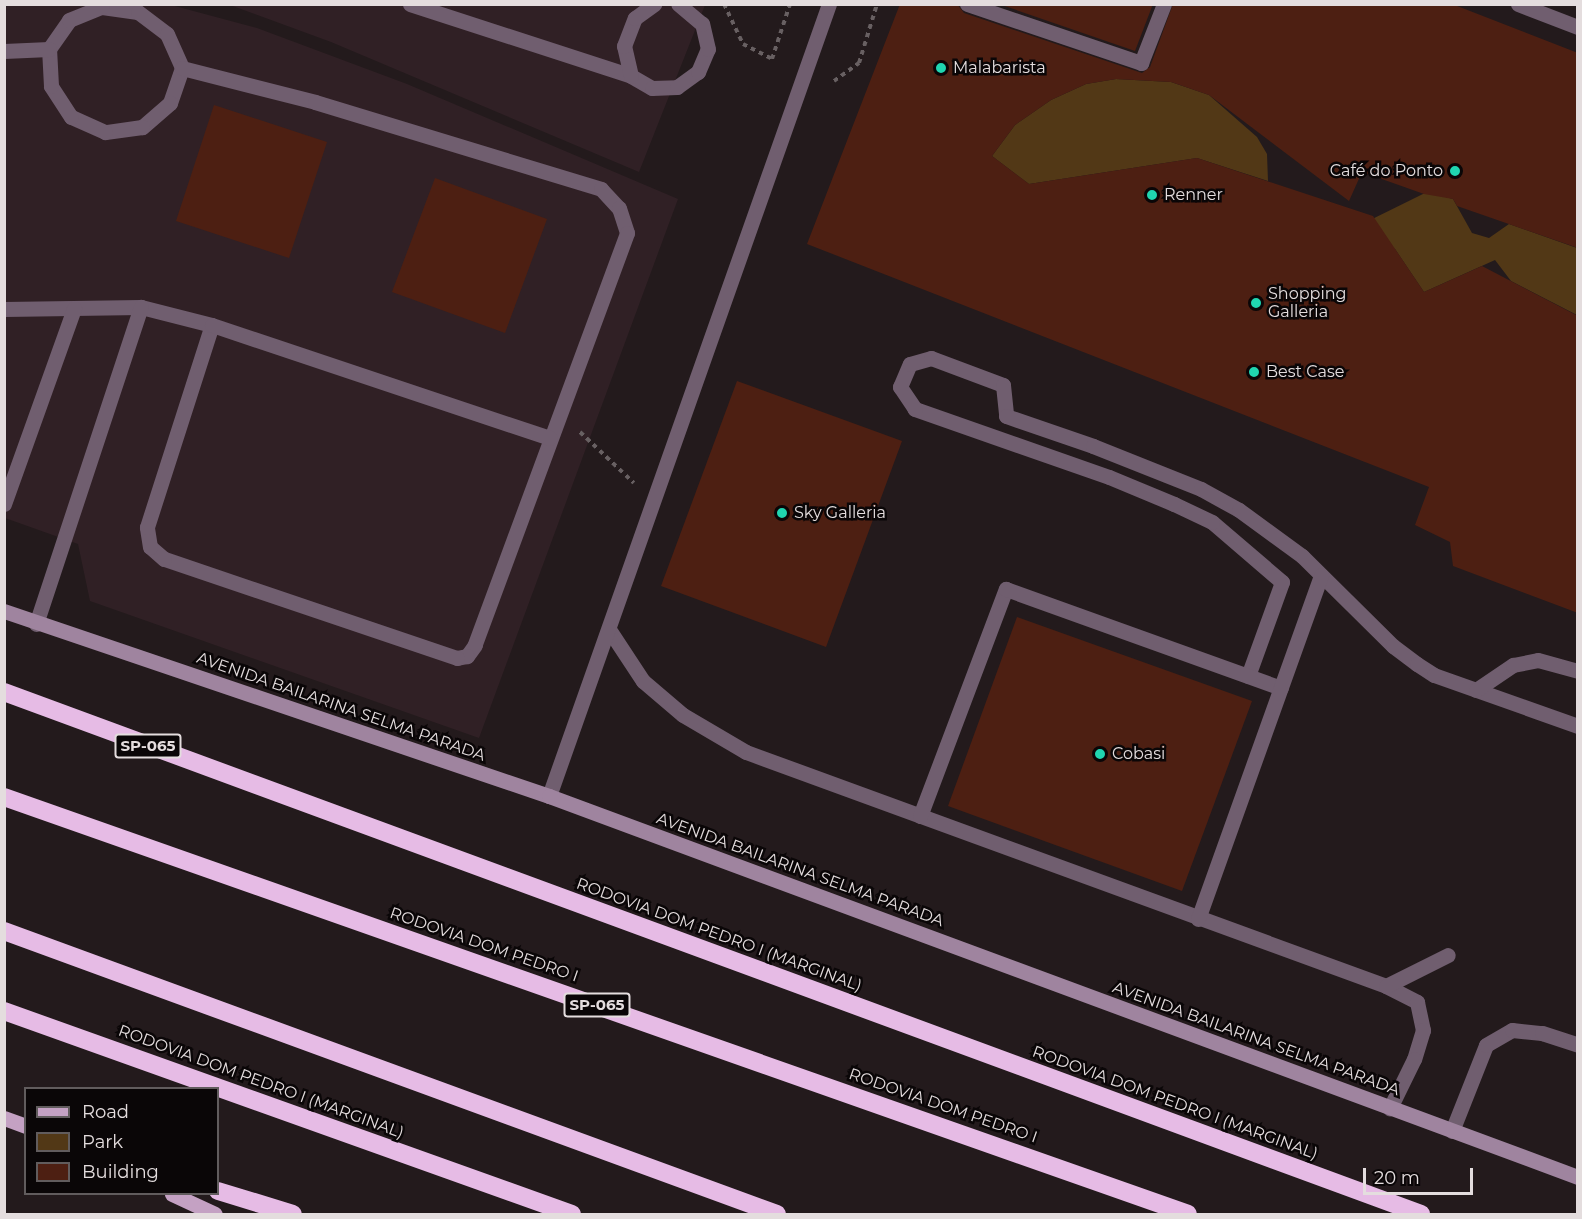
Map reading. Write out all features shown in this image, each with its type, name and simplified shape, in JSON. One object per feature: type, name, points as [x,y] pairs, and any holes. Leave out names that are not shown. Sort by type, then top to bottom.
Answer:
[{"type":"highway","name":"RODOVIA DOM PEDRO I (MARGINAL)","points":[[4,692],[1421,1215]]},
{"type":"highway","name":"RODOVIA DOM PEDRO I","points":[[4,797],[1188,1215]]},
{"type":"highway","points":[[4,931],[777,1215]]},
{"type":"highway","name":"RODOVIA DOM PEDRO I (MARGINAL)","points":[[4,1011],[216,1087]]},
{"type":"highway","name":"RODOVIA DOM PEDRO I (MARGINAL)","points":[[219,1088],[572,1215]]},
{"type":"highway","points":[[219,1191],[293,1215]]},
{"type":"main road","points":[[4,1118],[24,1125]]},
{"type":"main road","points":[[174,1195],[215,1215]]},
{"type":"street","name":"AVENIDA BAILARINA SELMA PARADA","points":[[4,611],[36,624],[549,796],[1578,1176]]},
{"type":"lane","points":[[410,4],[630,76],[652,88],[677,87],[698,72],[708,49],[702,24],[678,4]]},
{"type":"lane","points":[[630,76],[624,46],[635,18],[654,4]]},
{"type":"lane","points":[[549,796],[610,630],[829,4]]},
{"type":"lane","points":[[967,4],[1141,63],[1164,4]]},
{"type":"lane","points":[[1518,4],[1578,27]]},
{"type":"lane","points":[[102,7],[120,9],[138,12],[167,34],[182,68],[170,104],[141,127],[105,132],[71,117],[51,86],[49,49],[69,20],[102,7]]},
{"type":"lane","points":[[4,51],[49,49]]},
{"type":"lane","points":[[182,68],[315,102],[601,189],[619,208],[627,233],[562,415],[550,438],[475,645],[467,656],[457,658],[164,559],[150,547],[147,527],[212,325]]},
{"type":"lane","points":[[4,309],[141,307],[212,325],[550,438]]},
{"type":"lane","points":[[36,624],[141,307]]},
{"type":"lane","points":[[4,504],[74,308]]},
{"type":"lane","points":[[1248,676],[1282,582],[1212,522],[1174,504],[1109,477],[915,409],[900,387],[910,364],[931,358],[1004,385],[1006,416],[1201,489],[1239,510],[1321,575],[1393,646],[1434,675],[1578,726]]},
{"type":"lane","points":[[1198,919],[1321,575]]},
{"type":"lane","points":[[920,816],[1006,589],[1281,688]]},
{"type":"lane","points":[[610,630],[643,681],[692,720],[746,752],[1386,986],[1417,1002],[1423,1030],[1414,1059],[1390,1108]]},
{"type":"lane","points":[[1476,690],[1513,665],[1538,660],[1578,671]]},
{"type":"lane","points":[[1386,986],[1448,955]]},
{"type":"lane","points":[[1452,1131],[1486,1045],[1512,1030],[1542,1033],[1578,1045]]},
{"type":"path","points":[[724,4],[743,44],[772,59],[790,4]]},
{"type":"path","points":[[834,81],[859,63],[877,4]]},
{"type":"path","points":[[562,415],[654,502]]},
{"type":"shaded area","points":[[4,5],[171,5],[257,28],[407,84],[678,199],[479,738],[90,601],[78,544],[5,518]]},
{"type":"shaded area","points":[[230,5],[705,5],[639,172],[331,42]]},
{"type":"green space","points":[[1116,79],[1171,82],[1209,95],[1257,137],[1267,154],[1268,181],[1197,158],[1029,184],[992,156],[1015,125],[1051,100],[1086,84]]},
{"type":"green space","points":[[1427,192],[1453,199],[1472,233],[1489,238],[1509,224],[1577,248],[1577,315],[1511,281],[1495,260],[1424,292],[1395,249],[1354,228]]},
{"type":"building","name":"Shopping Galleria","points":[[900,4],[957,4],[964,13],[1142,73],[1150,67],[1173,4],[1452,4],[1578,53],[1578,248],[1457,206],[1453,199],[1424,194],[1362,172],[1349,201],[1209,95],[1171,82],[1116,79],[1086,84],[1051,100],[1015,125],[992,156],[1029,184],[1197,158],[1373,216],[1424,292],[1482,266],[1578,316],[1578,613],[1453,566],[1450,542],[1415,525],[1429,487],[807,244]]},
{"type":"building","points":[[999,4],[1153,4],[1135,51]]},
{"type":"building","points":[[214,105],[327,142],[289,258],[176,221]]},
{"type":"building","points":[[435,178],[547,219],[505,333],[392,292]]},
{"type":"building","name":"Sky Galleria","points":[[737,381],[902,441],[826,647],[661,586]]},
{"type":"building","name":"Cobasi","points":[[1017,617],[1252,701],[1182,891],[948,806]]},
{"type":"place","name":"Malabarista","points":[[941,68]]},
{"type":"place","name":"Café do Ponto","points":[[1455,171]]},
{"type":"place","name":"Renner","points":[[1152,195]]},
{"type":"place","name":"Shopping Galleria","points":[[1256,303]]},
{"type":"place","name":"Best Case","points":[[1254,372]]},
{"type":"place","name":"Sky Galleria","points":[[782,513]]},
{"type":"place","name":"Cobasi","points":[[1100,754]]}]
